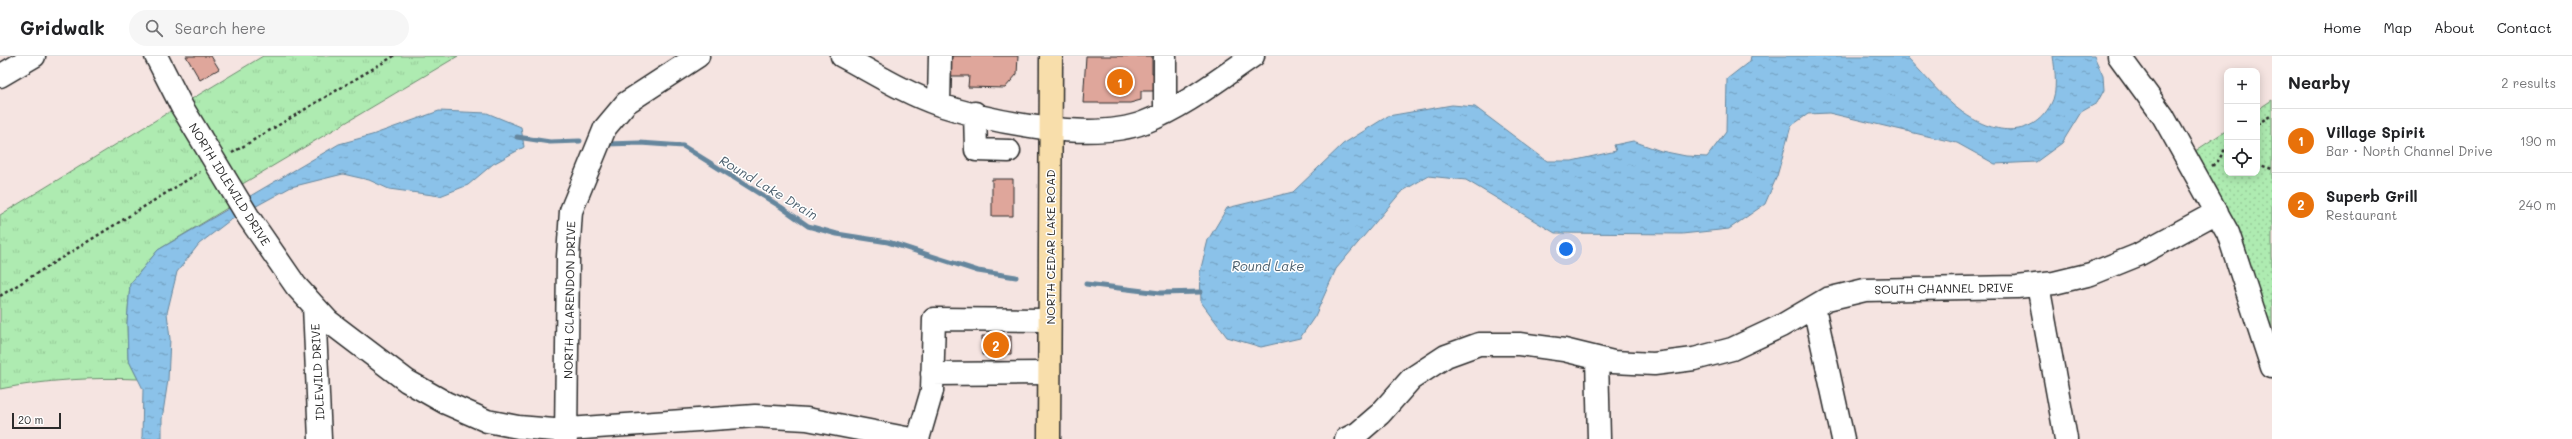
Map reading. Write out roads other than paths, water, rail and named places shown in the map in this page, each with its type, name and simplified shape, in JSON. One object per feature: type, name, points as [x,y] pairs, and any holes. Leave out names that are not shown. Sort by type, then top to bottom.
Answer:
[{"type":"main road","name":"NORTH CEDAR LAKE ROAD","points":[[1049,439],[1050,128],[1052,56]]},
{"type":"street","points":[[0,76],[34,56]]},
{"type":"street","name":"NORTH IDLEWILD DRIVE","points":[[156,56],[182,107],[249,218],[296,286],[314,306]]},
{"type":"street","name":"NORTH CLARENDON DRIVE","points":[[566,434],[568,257],[571,211],[605,128],[626,103],[698,56]]},
{"type":"street","points":[[842,56],[893,84],[939,104],[1050,128],[1079,131],[1110,130],[1144,123],[1165,113],[1253,56]]},
{"type":"street","points":[[939,104],[940,56]]},
{"type":"street","points":[[1165,56],[1165,113]]},
{"type":"street","points":[[2119,56],[2163,116],[2228,234],[2272,367]]},
{"type":"street","points":[[975,113],[976,150],[1009,151]]},
{"type":"street","name":"SOUTH CHANNEL DRIVE","points":[[1346,439],[1358,433],[1380,414],[1411,379],[1446,356],[1479,344],[1520,344],[1564,350],[1613,362],[1654,364],[1694,360],[1732,349],[1781,326],[1827,300],[1865,290],[2017,288],[2091,274],[2138,255],[2217,212]]},
{"type":"street","points":[[2038,285],[2066,439]]},
{"type":"street","points":[[314,306],[328,321],[407,381],[446,403],[487,421],[566,434],[755,416],[807,419],[911,439]]},
{"type":"street","name":"IDLEWILD DRIVE","points":[[314,306],[320,439]]},
{"type":"street","points":[[1814,307],[1843,439]]},
{"type":"street","points":[[918,439],[932,391],[934,319],[1050,320]]},
{"type":"street","points":[[1597,358],[1599,439]]},
{"type":"street","points":[[932,374],[1049,373]]},
{"type":"water","name":"Round Lake","points":[[1751,56],[1906,56],[1940,93],[1962,112],[1985,125],[2010,130],[2033,124],[2043,116],[2051,104],[2055,93],[2053,56],[2094,56],[2103,76],[2104,90],[2097,103],[2081,112],[2062,143],[2036,162],[1995,164],[1957,143],[1829,113],[1808,114],[1791,126],[1777,176],[1765,204],[1729,229],[1682,234],[1555,233],[1466,180],[1428,176],[1401,192],[1336,269],[1315,316],[1300,338],[1261,347],[1227,337],[1201,302],[1200,272],[1208,240],[1227,208],[1293,192],[1343,144],[1388,116],[1452,105],[1475,107],[1547,161],[1572,161],[1616,151],[1614,145],[1633,141],[1661,151],[1686,156],[1707,157],[1726,132],[1727,79],[1750,61]]},
{"type":"water","points":[[439,111],[487,113],[521,127],[524,147],[493,164],[468,185],[440,196],[389,189],[369,180],[343,174],[291,187],[229,221],[199,244],[177,272],[167,313],[170,339],[168,380],[162,419],[162,439],[142,439],[143,389],[128,359],[127,323],[130,284],[158,250],[339,144],[372,135]]},
{"type":"waterway","name":"Round Lake Drain","points":[[517,137],[550,142],[580,141]]},
{"type":"waterway","name":"Round Lake Drain","points":[[606,144],[640,143],[683,146],[781,207],[808,226],[837,234],[888,242],[978,271],[1016,277]]},
{"type":"waterway","name":"Round Lake Drain","points":[[1086,284],[1160,293],[1201,292]]},
{"type":"place","name":"Village Spirit","points":[[1120,82]]},
{"type":"place","name":"Superb Grill","points":[[996,345]]}]
